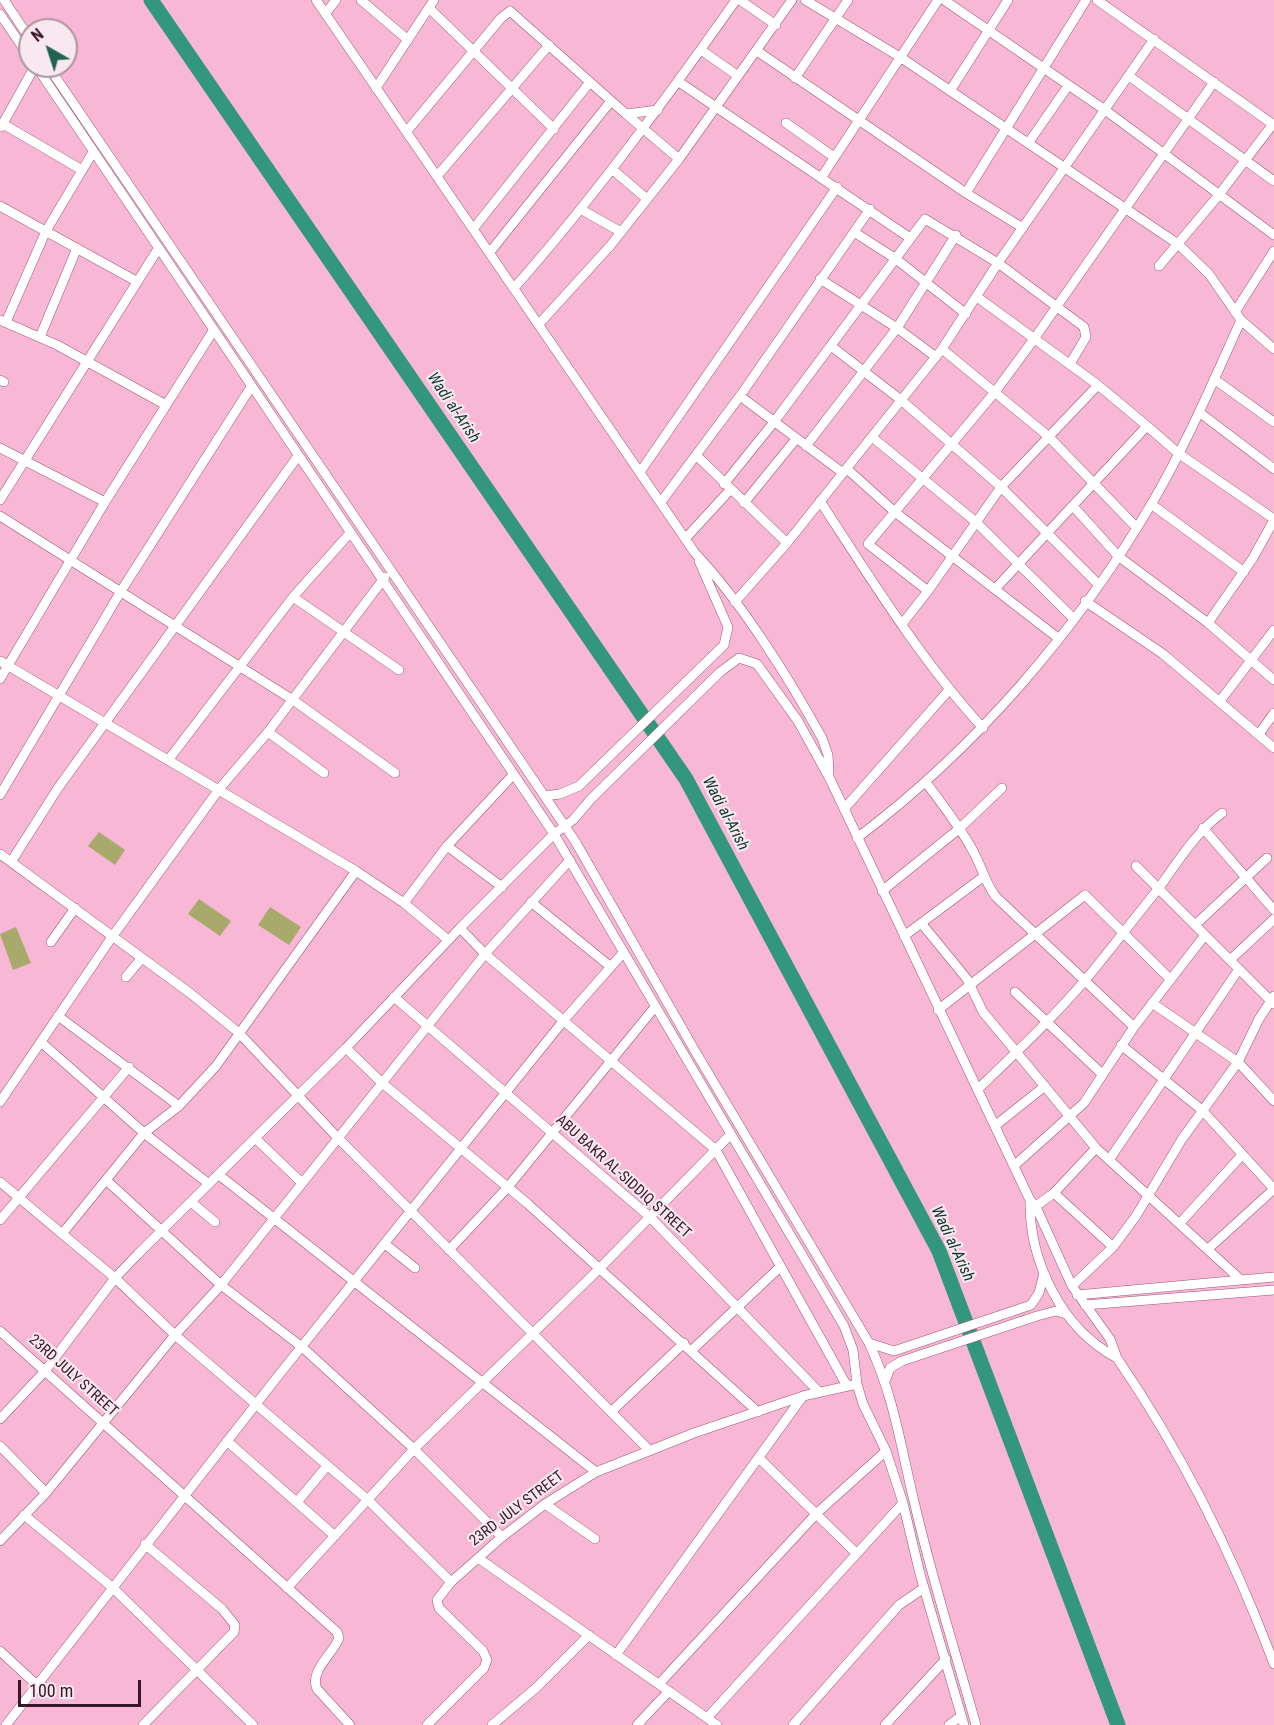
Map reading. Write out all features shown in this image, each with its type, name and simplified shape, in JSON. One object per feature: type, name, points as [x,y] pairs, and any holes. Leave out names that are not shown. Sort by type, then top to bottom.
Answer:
[{"type":"street","points":[[3,0],[18,22]]},
{"type":"street","points":[[316,0],[686,539],[735,602],[822,738],[828,755],[830,779]]},
{"type":"street","points":[[325,14],[336,0]]},
{"type":"street","points":[[361,0],[408,40]]},
{"type":"street","points":[[515,287],[582,210],[643,131],[738,0],[776,25]]},
{"type":"street","points":[[539,324],[621,232],[679,159],[792,0]]},
{"type":"street","points":[[805,0],[900,57],[1066,166],[1178,244],[1209,274],[1241,320],[1274,348]]},
{"type":"street","points":[[795,78],[848,0]]},
{"type":"street","points":[[821,178],[938,0]]},
{"type":"street","points":[[944,0],[1043,70],[1105,110],[1218,196],[1274,235]]},
{"type":"street","points":[[950,91],[1008,0]]},
{"type":"street","points":[[966,193],[1086,0]]},
{"type":"street","points":[[1097,0],[1274,124],[1159,266]]},
{"type":"street","points":[[376,88],[433,2],[475,50],[554,129]]},
{"type":"street","points":[[407,131],[510,10],[627,114],[643,131],[679,159]]},
{"type":"street","points":[[0,14],[18,40]]},
{"type":"street","points":[[735,602],[787,543],[939,353],[998,263],[1154,39]]},
{"type":"street","points":[[438,175],[549,45]]},
{"type":"street","points":[[701,50],[738,76]]},
{"type":"street","points":[[757,51],[966,193],[1023,228]]},
{"type":"street","points":[[1129,76],[1274,181]]},
{"type":"street","points":[[29,78],[1,126],[82,170]]},
{"type":"street","points":[[44,78],[554,834],[847,1332],[853,1350],[852,1385]]},
{"type":"street","points":[[56,78],[565,827],[869,1343],[886,1379],[933,1572],[976,1725]]},
{"type":"street","points":[[474,228],[590,82]]},
{"type":"street","points":[[679,82],[910,238]]},
{"type":"street","points":[[857,558],[995,392],[1214,82]]},
{"type":"street","points":[[1029,142],[1068,86]]},
{"type":"street","points":[[490,252],[611,101]]},
{"type":"street","points":[[627,114],[658,110]]},
{"type":"street","points":[[786,123],[834,157]]},
{"type":"street","points":[[93,152],[46,231],[3,321],[40,337],[166,405]]},
{"type":"street","points":[[613,170],[647,199]]},
{"type":"street","points":[[640,472],[837,188]]},
{"type":"street","points":[[0,207],[136,281]]},
{"type":"street","points":[[661,502],[740,396],[870,209]]},
{"type":"street","points":[[582,210],[621,232]]},
{"type":"street","points":[[686,539],[926,218],[998,263],[1080,323],[1087,332],[1070,364]]},
{"type":"street","points":[[854,232],[896,260],[966,314]]},
{"type":"street","points":[[806,446],[897,328],[956,235]]},
{"type":"street","points":[[40,337],[76,248]]},
{"type":"street","points":[[0,500],[158,249]]},
{"type":"street","points":[[1235,312],[1273,254]]},
{"type":"street","points":[[820,279],[939,353],[995,392],[1048,436],[1136,527]]},
{"type":"street","points":[[977,297],[1098,385],[1178,453],[1274,519],[1244,572],[1208,623]]},
{"type":"street","points":[[857,838],[927,784],[983,728],[1086,601],[1151,504],[1178,453],[1241,320]]},
{"type":"street","points":[[0,678],[4,663],[71,561],[105,502],[213,331]]},
{"type":"street","points":[[831,346],[901,400],[1001,487],[1098,584]]},
{"type":"street","points":[[1214,379],[1274,422]]},
{"type":"street","points":[[902,624],[954,556],[1001,487],[1098,385]]},
{"type":"street","points":[[0,795],[121,591],[251,387]]},
{"type":"street","points":[[740,396],[796,439],[845,471],[1058,638]]},
{"type":"street","points":[[1198,412],[1274,469]]},
{"type":"street","points":[[996,588],[1045,533],[1148,426]]},
{"type":"street","points":[[872,437],[976,522],[1073,618]]},
{"type":"street","points":[[744,503],[796,439]]},
{"type":"street","points":[[0,448],[105,502]]},
{"type":"street","points":[[11,862],[58,789],[298,456]]},
{"type":"street","points":[[697,456],[787,543]]},
{"type":"street","points":[[820,501],[949,690],[983,728]]},
{"type":"street","points":[[1151,504],[1244,572]]},
{"type":"street","points":[[1073,506],[1118,556],[1208,623],[1274,680]]},
{"type":"street","points":[[0,516],[293,700],[395,773]]},
{"type":"street","points":[[169,759],[293,597],[350,533]]},
{"type":"street","points":[[868,544],[928,591]]},
{"type":"street","points":[[545,796],[560,794],[579,786],[724,645],[728,627],[696,553]]},
{"type":"street","points":[[0,1102],[112,937],[220,789],[293,700],[340,632],[391,570]]},
{"type":"street","points":[[293,597],[340,632],[399,670]]},
{"type":"street","points":[[1086,601],[1163,654],[1274,748]]},
{"type":"street","points":[[1220,701],[1252,662],[1274,630]]},
{"type":"street","points":[[0,1419],[45,1371],[115,1278],[161,1230],[346,1048],[448,940],[554,834],[565,827],[720,672],[739,658],[761,667],[798,721],[830,779],[938,1010],[996,1125],[1072,1286],[1110,1339],[1117,1358],[1146,1400],[1206,1508],[1258,1622],[1274,1664]]},
{"type":"street","points":[[4,663],[356,871],[404,903],[448,940]]},
{"type":"street","points":[[844,809],[949,690]]},
{"type":"street","points":[[1259,734],[1274,713]]},
{"type":"street","points":[[268,732],[324,773]]},
{"type":"street","points":[[404,903],[447,846],[513,775]]},
{"type":"street","points":[[927,784],[960,828],[979,862],[983,878],[996,897],[1134,1027]]},
{"type":"street","points":[[882,891],[960,828],[1002,788]]},
{"type":"street","points":[[978,1089],[1047,1024],[1085,981],[1203,828],[1222,813]]},
{"type":"street","points":[[1203,828],[1274,910]]},
{"type":"street","points":[[447,846],[502,887]]},
{"type":"street","points":[[0,854],[190,993],[239,1033],[338,1138],[612,1410],[649,1450]]},
{"type":"street","points":[[1195,925],[1267,858]]},
{"type":"street","points":[[0,1541],[46,1493],[175,1335],[220,1285],[485,954],[570,860]]},
{"type":"street","points":[[1072,1286],[1113,1247],[1202,1110],[1238,1062],[1273,1000],[1136,866]]},
{"type":"street","points":[[62,1234],[144,1133],[179,1106],[216,1066],[356,871]]},
{"type":"street","points":[[904,936],[983,878]]},
{"type":"street","points":[[938,1010],[1036,936],[1085,895],[1170,979]]},
{"type":"street","points":[[531,902],[611,967]]},
{"type":"street","points":[[51,942],[75,908]]},
{"type":"street","points":[[1230,960],[1274,919]]},
{"type":"street","points":[[922,924],[972,986],[979,1006],[1096,1148],[1241,1280]]},
{"type":"street","points":[[460,928],[485,954],[716,1150],[780,1267],[863,1404],[886,1451],[903,1503],[920,1574],[962,1720],[949,1725]]},
{"type":"street","points":[[1015,1165],[1070,1118],[1084,1102],[1134,1027],[1205,935]]},
{"type":"street","points":[[6,1725],[255,1404],[462,1150],[564,1020],[622,953]]},
{"type":"street","points":[[126,977],[141,958]]},
{"type":"street","points":[[1109,1160],[1164,1080],[1194,1031],[1239,969]]},
{"type":"street","points":[[1015,992],[1102,1074]]},
{"type":"street","name":"ABU BAKR AL-SIDDIQ STREET","points":[[394,997],[650,1217],[819,1392]]},
{"type":"street","points":[[1152,1003],[1238,1062],[1274,1101]]},
{"type":"street","points":[[449,1250],[508,1187],[655,1007]]},
{"type":"street","points":[[58,1016],[179,1106]]},
{"type":"street","points":[[41,1042],[144,1133],[209,1184]]},
{"type":"street","points":[[1121,1046],[1202,1110],[1274,1189],[1271,1198],[1208,1250]]},
{"type":"street","points":[[346,1048],[381,1082],[508,1187],[758,1412]]},
{"type":"street","points":[[0,1220],[129,1067]]},
{"type":"street","points":[[996,1125],[1045,1086]]},
{"type":"street","points":[[287,1588],[369,1501],[414,1449],[599,1269],[730,1135]]},
{"type":"street","points":[[255,1138],[302,1183]]},
{"type":"street","points":[[1032,1205],[1054,1193],[1096,1148]]},
{"type":"street","points":[[1180,1223],[1242,1155]]},
{"type":"street","points":[[219,1175],[596,1472]]},
{"type":"street","points":[[106,1180],[220,1285],[302,1347],[414,1449],[502,1537]]},
{"type":"street","points":[[0,1182],[115,1278],[175,1335],[369,1501],[451,1582]]},
{"type":"street","points":[[1054,1193],[1113,1247]]},
{"type":"street","points":[[191,1202],[215,1222]]},
{"type":"street","points":[[1032,1205],[1044,1273],[1066,1314],[1096,1344],[1117,1358]]},
{"type":"street","points":[[386,1244],[415,1268]]},
{"type":"street","points":[[612,1410],[738,1306],[780,1267]]},
{"type":"street","points":[[869,1343],[894,1351],[1031,1305],[1039,1293],[1044,1273]]},
{"type":"street","points":[[1077,1295],[1274,1277]]},
{"type":"street","points":[[1257,1279],[1260,1292]]},
{"type":"street","points":[[1085,1305],[1274,1290]]},
{"type":"street","points":[[886,1379],[890,1368],[906,1360],[1037,1316],[1056,1311],[1066,1314]]},
{"type":"street","name":"23RD JULY STREET","points":[[0,1331],[337,1632],[339,1638],[337,1645],[317,1673],[314,1682],[347,1724]]},
{"type":"street","name":"23RD JULY STREET","points":[[427,1725],[484,1668],[487,1660],[483,1652],[439,1608],[436,1600],[451,1582],[502,1537],[545,1504],[596,1472],[649,1450],[803,1396],[852,1385]]},
{"type":"street","points":[[616,1654],[803,1396]]},
{"type":"street","points":[[227,1441],[335,1536]]},
{"type":"street","points":[[0,1446],[46,1493]]},
{"type":"street","points":[[659,1684],[817,1513],[886,1451]]},
{"type":"street","points":[[889,1462],[905,1456]]},
{"type":"street","points":[[759,1458],[856,1553]]},
{"type":"street","points":[[297,1502],[327,1466]]},
{"type":"street","points":[[707,1718],[903,1503]]},
{"type":"street","points":[[545,1504],[595,1539]]},
{"type":"street","points":[[24,1515],[112,1587],[253,1725]]},
{"type":"street","points":[[142,1725],[234,1632],[235,1625],[222,1609],[145,1544]]},
{"type":"street","points":[[478,1558],[717,1725]]},
{"type":"street","points":[[920,1574],[933,1572]]},
{"type":"street","points":[[793,1725],[899,1605],[924,1588]]},
{"type":"street","points":[[492,1725],[536,1688],[589,1635]]},
{"type":"street","points":[[0,1651],[38,1686]]},
{"type":"street","points":[[885,1725],[946,1659]]},
{"type":"street","points":[[637,1725],[669,1692]]},
{"type":"green space","points":[[99,832],[125,850],[115,865],[88,846]]},
{"type":"green space","points":[[199,899],[231,921],[220,936],[188,914]]},
{"type":"green space","points":[[270,907],[301,927],[289,945],[258,925]]},
{"type":"green space","points":[[16,927],[31,963],[13,970],[0,934]]},
{"type":"waterway","name":"Wadi al-Arish","points":[[151,0],[686,779],[939,1251],[1118,1725]]}]
